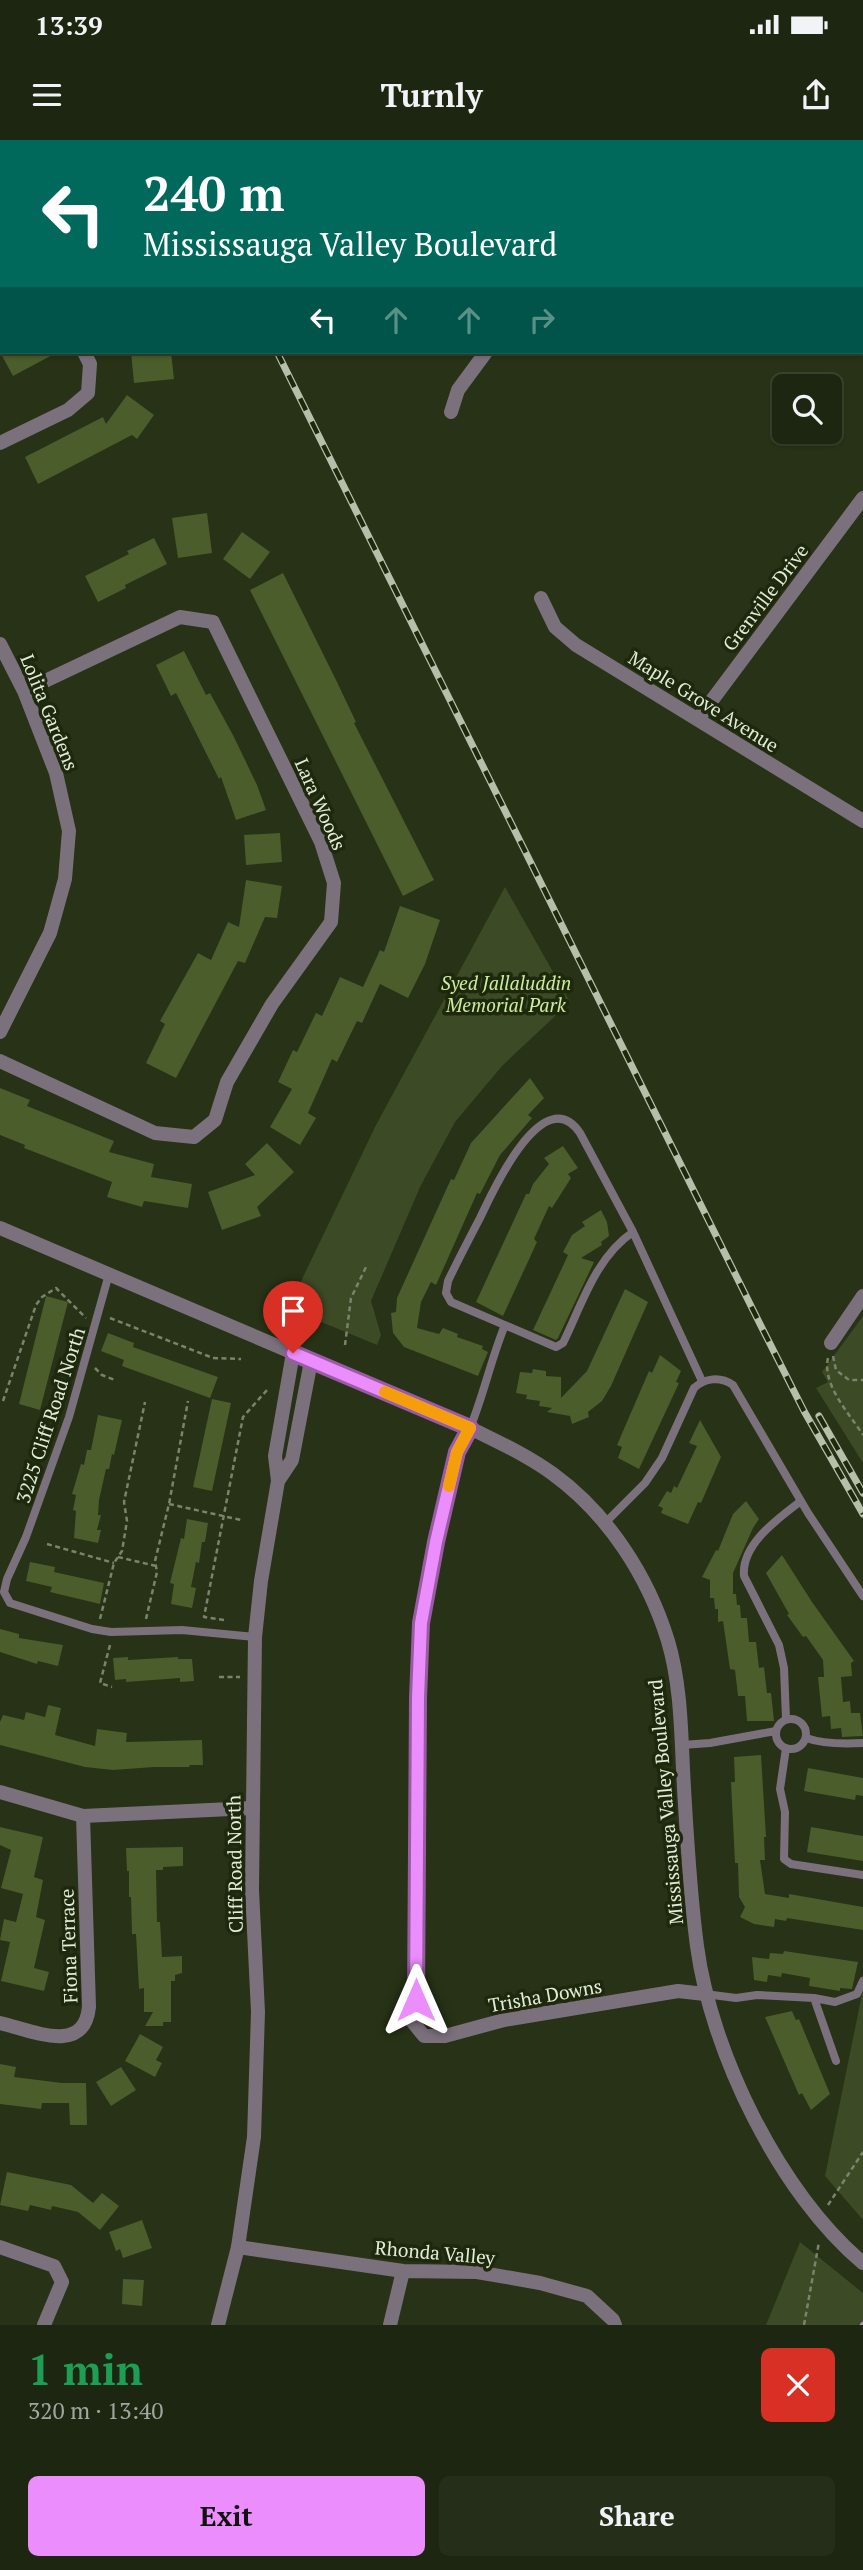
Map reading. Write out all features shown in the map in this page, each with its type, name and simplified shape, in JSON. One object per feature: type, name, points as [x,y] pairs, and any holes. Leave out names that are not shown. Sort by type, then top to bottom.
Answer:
[{"type":"street","points":[[0,443],[68,410],[88,393],[90,365],[85,354]]},
{"type":"street","points":[[452,412],[458,390],[485,354]]},
{"type":"street","name":"Grenville Drive","points":[[698,719],[863,498]]},
{"type":"street","name":"Maple Grove Avenue","points":[[541,598],[555,627],[576,645],[863,821]]},
{"type":"street","name":"Lara Woods","points":[[0,1061],[155,1133],[194,1137],[215,1120],[228,1082],[272,1004],[331,922],[334,883],[321,842],[213,622],[180,617],[24,691]]},
{"type":"street","name":"Lolita Gardens","points":[[0,644],[24,691],[56,773],[69,831],[65,879],[50,933],[0,1032]]},
{"type":"street","name":"Mississauga Valley Boulevard","points":[[0,1228],[470,1428],[521,1453],[553,1474],[585,1501],[605,1523],[628,1554],[647,1589],[668,1642],[678,1694],[697,1947],[705,1994],[720,2041],[765,2140],[804,2197],[859,2259]]},
{"type":"street","points":[[831,1343],[863,1296]]},
{"type":"street","name":"Cliff Road North","points":[[218,2325],[238,2247],[254,2137],[258,2012],[252,1889],[255,1637],[261,1581],[278,1481],[275,1456],[293,1353]]},
{"type":"street","name":"Cliff Road North","points":[[278,1481],[292,1460],[311,1361]]},
{"type":"street","name":"Trisha Downs","points":[[470,1428],[457,1452],[421,1623],[416,2000],[412,2021],[424,2036],[445,2036],[504,2020],[678,1991],[705,1994]]},
{"type":"street","points":[[0,1792],[83,1816],[253,1808]]},
{"type":"street","name":"Fiona Terrace","points":[[0,2023],[63,2037],[75,2034],[88,2021],[83,1816]]},
{"type":"street","points":[[0,2247],[54,2266],[62,2281],[44,2325]]},
{"type":"street","name":"Cliff Road North","points":[[208,2325],[238,2247]]},
{"type":"street","name":"Rhonda Valley","points":[[238,2247],[403,2271],[477,2272],[540,2283],[587,2296],[615,2325]]},
{"type":"street","points":[[390,2325],[403,2271]]},
{"type":"lane","points":[[633,1232],[604,1258],[563,1343],[556,1347],[451,1302],[446,1293],[448,1281],[509,1158],[525,1139],[543,1124],[553,1120],[567,1120],[575,1125],[633,1232],[702,1381]]},
{"type":"lane","name":"3225 Cliff Road North","points":[[109,1274],[69,1417],[4,1592],[10,1604],[92,1629],[111,1632],[182,1630],[255,1637]]},
{"type":"lane","points":[[470,1428],[505,1325]]},
{"type":"lane","points":[[605,1523],[645,1483],[662,1458],[694,1388],[702,1381],[726,1380],[733,1385],[801,1501],[863,1596]]},
{"type":"lane","points":[[786,1719],[784,1668],[779,1645],[744,1576],[743,1567],[758,1541],[776,1520],[801,1501]]},
{"type":"lane","points":[[786,1719],[797,1719],[804,1725],[806,1738],[796,1748],[786,1748],[778,1742],[776,1731],[779,1724],[786,1719]]},
{"type":"lane","points":[[682,1745],[710,1743],[776,1731]]},
{"type":"lane","points":[[806,1738],[826,1742],[863,1743]]},
{"type":"lane","points":[[786,1748],[780,1789],[785,1812],[784,1859],[791,1864],[863,1875]]},
{"type":"lane","points":[[705,1994],[736,1998],[757,1995],[814,1998],[835,2002],[857,1994],[863,1981]]},
{"type":"lane","points":[[814,1998],[836,2061]]},
{"type":"path","points":[[345,1345],[351,1298],[367,1265]]},
{"type":"path","points":[[4,1401],[36,1305],[42,1297],[56,1288],[57,1281]]},
{"type":"path","points":[[56,1288],[88,1320]]},
{"type":"path","points":[[111,1312],[109,1319],[213,1358],[241,1359]]},
{"type":"path","points":[[831,1343],[836,1370],[849,1380],[863,1380]]},
{"type":"path","points":[[831,1343],[825,1368],[829,1382],[863,1435]]},
{"type":"path","points":[[94,1361],[96,1371],[115,1380]]},
{"type":"path","points":[[224,1620],[204,1617],[243,1417],[267,1390]]},
{"type":"path","points":[[145,1622],[157,1572],[162,1527],[169,1504],[188,1401]]},
{"type":"path","points":[[100,1620],[114,1563],[122,1551],[127,1521],[124,1502],[145,1402]]},
{"type":"path","points":[[169,1504],[241,1520]]},
{"type":"path","points":[[47,1544],[114,1563]]},
{"type":"path","points":[[118,1557],[156,1566]]},
{"type":"path","points":[[111,1642],[100,1683],[112,1687]]},
{"type":"path","points":[[219,1677],[253,1678]]},
{"type":"path","points":[[827,2207],[863,2152]]},
{"type":"path","points":[[804,2325],[819,2235]]},
{"type":"green space","name":"Syed Jallaluddin Memorial Park","points":[[505,887],[570,1002],[502,1066],[455,1122],[421,1185],[371,1301],[381,1335],[377,1345],[280,1305],[292,1300],[376,1125]]},
{"type":"green space","points":[[863,1316],[863,1463],[816,1388],[828,1382],[822,1372]]},
{"type":"green space","points":[[863,1989],[863,2220],[825,2176]]},
{"type":"green space","points":[[800,2242],[863,2293],[863,2325],[766,2325]]},
{"type":"building","points":[[1,354],[54,354],[13,376]]},
{"type":"building","points":[[131,354],[171,354],[174,379],[134,383]]},
{"type":"building","points":[[127,395],[154,415],[137,439],[132,435],[38,484],[25,457],[103,417],[106,424]]},
{"type":"building","points":[[207,513],[212,553],[178,558],[172,518]]},
{"type":"building","points":[[242,532],[270,552],[250,579],[223,559]]},
{"type":"building","points":[[154,538],[167,564],[98,602],[85,576]]},
{"type":"building","points":[[283,573],[356,722],[354,723],[434,880],[403,896],[250,590]]},
{"type":"building","points":[[184,651],[206,695],[210,693],[234,737],[266,810],[236,820],[221,777],[219,779],[176,693],[171,696],[156,665]]},
{"type":"building","points":[[280,833],[282,862],[246,865],[244,835]]},
{"type":"building","points":[[246,880],[282,886],[277,918],[265,917],[245,963],[238,961],[176,1078],[146,1063],[165,1024],[160,1021],[198,953],[211,960],[228,922],[239,927]]},
{"type":"building","points":[[400,906],[440,920],[425,964],[408,998],[380,984],[362,1023],[357,1021],[337,1062],[332,1059],[308,1113],[316,1118],[300,1145],[270,1127],[292,1089],[278,1082],[293,1050],[297,1052],[316,1013],[322,1016],[340,977],[363,987],[380,950],[384,952]]},
{"type":"building","points":[[530,1078],[544,1098],[528,1115],[532,1118],[500,1155],[480,1194],[477,1193],[436,1285],[431,1282],[421,1302],[417,1328],[439,1334],[443,1328],[458,1334],[457,1337],[483,1346],[482,1349],[488,1352],[478,1376],[404,1347],[393,1333],[391,1313],[396,1312],[397,1298],[451,1179],[454,1180],[471,1143]]},
{"type":"building","points":[[0,1088],[30,1100],[27,1106],[114,1141],[109,1152],[154,1164],[151,1177],[192,1184],[188,1208],[144,1201],[142,1207],[107,1197],[112,1182],[24,1148],[25,1145],[0,1135]]},
{"type":"building","points":[[267,1143],[294,1172],[257,1207],[261,1216],[222,1230],[208,1192],[255,1175],[245,1164]]},
{"type":"building","points":[[563,1146],[578,1168],[568,1174],[571,1178],[552,1208],[549,1206],[534,1239],[537,1242],[503,1316],[476,1302],[526,1194],[529,1194],[533,1184],[549,1164],[544,1158]]},
{"type":"building","points":[[601,1210],[607,1222],[609,1236],[601,1242],[602,1245],[581,1258],[594,1262],[558,1338],[556,1340],[533,1330],[568,1255],[563,1252],[572,1235],[585,1226],[582,1222]]},
{"type":"building","points":[[625,1289],[648,1302],[611,1386],[602,1401],[588,1412],[589,1417],[572,1424],[570,1416],[547,1412],[552,1408],[539,1406],[540,1401],[526,1399],[527,1395],[516,1393],[520,1372],[532,1373],[533,1369],[546,1371],[546,1376],[561,1377],[561,1398],[587,1371]]},
{"type":"building","points":[[46,1296],[68,1302],[40,1410],[19,1404]]},
{"type":"building","points":[[108,1333],[134,1343],[133,1347],[218,1377],[210,1398],[122,1366],[124,1360],[101,1351]]},
{"type":"building","points":[[660,1355],[681,1371],[676,1382],[679,1383],[639,1469],[618,1458],[622,1447],[617,1445],[649,1371],[652,1373]]},
{"type":"building","points":[[212,1399],[231,1403],[212,1491],[193,1487]]},
{"type":"building","points":[[98,1415],[122,1420],[99,1500],[98,1515],[101,1515],[97,1530],[101,1530],[98,1543],[74,1538],[76,1511],[73,1510],[76,1495],[72,1494],[87,1450],[91,1450]]},
{"type":"building","points":[[700,1420],[721,1457],[701,1503],[698,1502],[688,1524],[661,1513],[663,1508],[658,1506],[667,1491],[671,1493],[674,1486],[677,1488],[697,1446],[689,1443]]},
{"type":"building","points":[[746,1501],[759,1519],[733,1573],[733,1594],[736,1594],[737,1605],[740,1605],[741,1618],[747,1618],[749,1642],[756,1642],[759,1668],[764,1667],[767,1693],[771,1693],[774,1721],[747,1721],[745,1696],[738,1696],[735,1670],[730,1669],[723,1621],[718,1622],[718,1609],[715,1609],[714,1598],[710,1598],[710,1580],[702,1577],[716,1550],[718,1551],[733,1514]]},
{"type":"building","points":[[187,1519],[208,1523],[191,1587],[196,1588],[192,1608],[171,1604],[174,1584],[170,1583],[181,1538],[184,1539]]},
{"type":"building","points":[[782,1555],[854,1661],[851,1663],[852,1676],[841,1677],[843,1702],[850,1701],[851,1713],[860,1713],[863,1736],[842,1737],[841,1728],[831,1729],[830,1716],[822,1717],[818,1677],[824,1677],[823,1660],[787,1615],[789,1614],[766,1573]]},
{"type":"building","points":[[30,1562],[55,1567],[54,1572],[104,1583],[100,1604],[50,1592],[52,1587],[26,1581]]},
{"type":"building","points":[[0,1629],[19,1634],[19,1638],[63,1645],[58,1666],[38,1661],[37,1664],[0,1652]]},
{"type":"building","points":[[128,1657],[128,1660],[178,1657],[192,1659],[194,1681],[180,1682],[180,1678],[126,1682],[126,1679],[115,1680],[113,1658]]},
{"type":"building","points":[[48,1705],[61,1708],[55,1735],[95,1746],[97,1729],[127,1733],[126,1742],[202,1740],[203,1765],[113,1770],[85,1767],[0,1745],[0,1722],[3,1715],[24,1720],[26,1712],[45,1717]]},
{"type":"building","points":[[761,1755],[766,1837],[765,1860],[760,1860],[765,1894],[789,1898],[789,1894],[863,1907],[863,1930],[787,1918],[786,1921],[775,1919],[774,1927],[754,1924],[740,1917],[745,1907],[739,1897],[738,1863],[735,1863],[731,1782],[735,1782],[734,1757]]},
{"type":"building","points":[[808,1768],[863,1778],[863,1796],[856,1795],[855,1800],[804,1791]]},
{"type":"building","points":[[0,1827],[43,1837],[34,1877],[43,1880],[36,1917],[45,1920],[34,1968],[49,1972],[44,1991],[1,1981],[10,1942],[0,1940],[4,1919],[16,1922],[23,1894],[1,1888],[11,1850],[0,1845]]},
{"type":"building","points":[[811,1827],[863,1836],[863,1861],[807,1852]]},
{"type":"building","points":[[183,1847],[183,1866],[156,1870],[157,1922],[160,1922],[162,1957],[182,1956],[182,1973],[175,1975],[175,1981],[171,1981],[171,2022],[163,2022],[163,2026],[145,2026],[153,2012],[144,2012],[144,1988],[139,1989],[126,1848]]},
{"type":"building","points":[[784,1951],[858,1962],[852,1989],[840,1988],[840,1991],[809,1986],[810,1978],[782,1973],[781,1977],[768,1975],[767,1982],[754,1980],[752,1957],[769,1959],[770,1953],[783,1954]]},
{"type":"building","points":[[792,2011],[796,2020],[799,2019],[830,2094],[811,2110],[802,2093],[799,2095],[765,2017]]},
{"type":"building","points":[[140,2034],[163,2047],[156,2060],[162,2063],[155,2077],[125,2061]]},
{"type":"building","points":[[0,2064],[16,2067],[14,2077],[86,2083],[87,2125],[70,2125],[69,2103],[42,2103],[41,2109],[0,2104]]},
{"type":"building","points":[[121,2067],[136,2090],[111,2106],[96,2082]]},
{"type":"building","points":[[7,2172],[71,2185],[93,2203],[102,2193],[119,2206],[100,2230],[78,2212],[52,2206],[51,2210],[30,2205],[28,2211],[0,2205]]},
{"type":"building","points":[[142,2220],[152,2248],[123,2258],[120,2249],[116,2251],[109,2232]]},
{"type":"building","points":[[123,2279],[144,2280],[142,2306],[122,2304]]},
{"type":"railway","points":[[278,354],[759,1322],[804,1411],[863,1514]]},
{"type":"railway","points":[[819,1416],[863,1493]]},
{"type":"slow traffic","points":[[385,1392],[470,1428],[457,1452],[449,1486]]},
{"type":"route","points":[[293,1353],[470,1428],[457,1452],[421,1623],[416,2000]]}]
